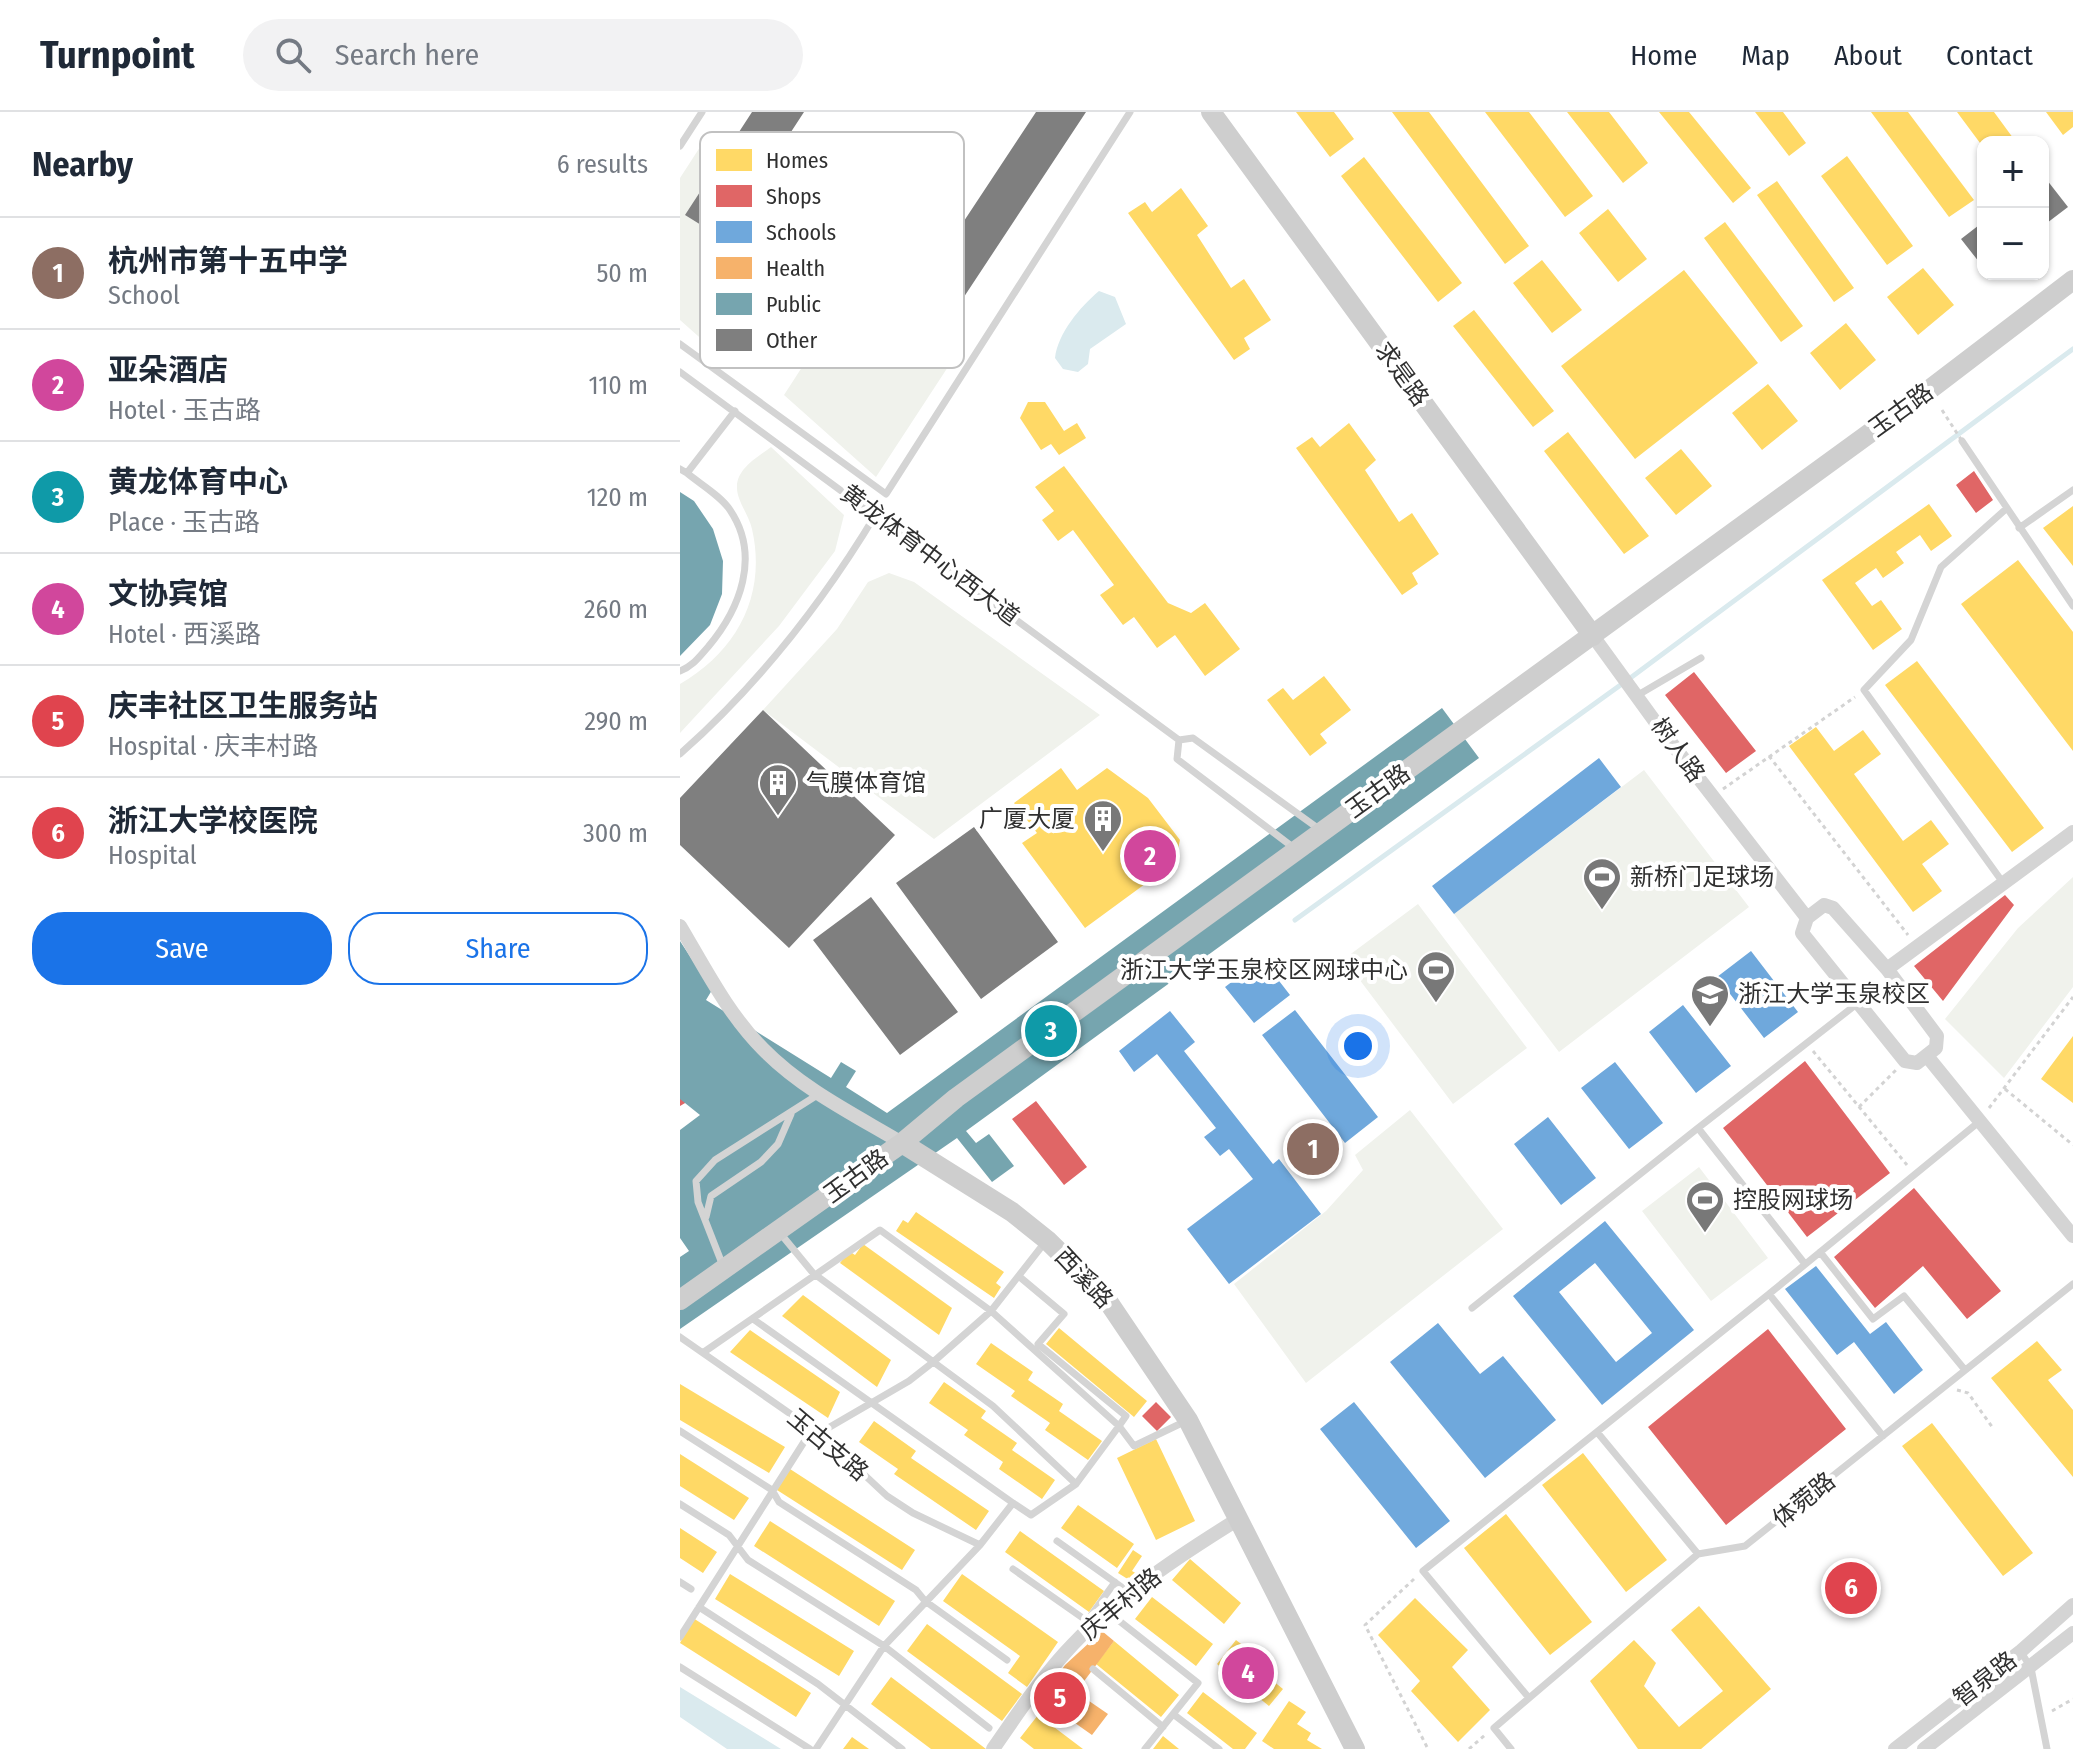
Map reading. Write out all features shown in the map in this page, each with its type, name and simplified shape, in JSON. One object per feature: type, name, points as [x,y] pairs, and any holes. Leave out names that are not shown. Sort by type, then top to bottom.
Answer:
[{"type":"main road","name":"求是路","points":[[1211,112],[1593,636]]},
{"type":"main road","name":"玉古路","points":[[680,1300],[902,1143],[956,1098],[1916,400],[2073,280]]},
{"type":"main road","name":"西溪路","points":[[902,1143],[956,1173],[1047,1240],[1105,1297],[1188,1420],[1355,1749]]},
{"type":"street","points":[[1593,636],[1650,711]]},
{"type":"street","name":"树人路","points":[[1650,711],[1720,791],[1811,914]]},
{"type":"street","name":"树人路","points":[[1650,711],[1659,727],[1811,914]]},
{"type":"street","points":[[1887,969],[2073,832]]},
{"type":"street","points":[[1824,905],[1833,908],[1887,969],[1937,1036],[1936,1048],[1917,1063],[1905,1061],[1802,933],[1811,914],[1824,905]]},
{"type":"street","name":"西溪路","points":[[680,926],[744,1028],[764,1051],[819,1094],[902,1143]]},
{"type":"street","points":[[1927,1056],[2073,1236]]},
{"type":"street","name":"庆丰村路","points":[[998,1747],[1064,1655],[1108,1612],[1130,1593],[1240,1518]]},
{"type":"street","name":"智泉路","points":[[1895,1749],[2021,1651],[2073,1605]]},
{"type":"street","name":"智泉路","points":[[1924,1749],[2073,1633]]},
{"type":"lane","points":[[680,146],[702,112]]},
{"type":"lane","points":[[713,368],[886,494],[1130,112]]},
{"type":"lane","points":[[680,344],[700,359]]},
{"type":"lane","name":"黄龙体育中心西大道","points":[[680,372],[1179,740],[1193,738],[1322,832]]},
{"type":"lane","points":[[680,671],[690,667],[726,625],[743,588],[747,550],[730,509],[684,471],[735,411]]},
{"type":"lane","points":[[1962,441],[2073,606]]},
{"type":"lane","points":[[2019,528],[2073,490]]},
{"type":"lane","points":[[2004,885],[1864,690],[1911,640],[1941,567],[2006,509]]},
{"type":"lane","points":[[680,754],[798,629],[844,567],[876,514]]},
{"type":"lane","points":[[1634,690],[1701,658]]},
{"type":"lane","name":"黄龙体育中心西大道","points":[[1179,740],[1177,759],[1297,850]]},
{"type":"lane","points":[[1472,1308],[1858,1003]]},
{"type":"lane","points":[[724,1268],[698,1202],[696,1181],[715,1160],[819,1094]]},
{"type":"lane","points":[[707,1227],[706,1212],[711,1196],[761,1162],[778,1144],[791,1114]]},
{"type":"lane","points":[[1529,1698],[1423,1571],[1980,1121]]},
{"type":"lane","points":[[1698,1128],[1805,1264]]},
{"type":"lane","points":[[704,1352],[813,1273],[880,1230],[991,1311],[1119,1426],[1134,1446],[1188,1420]]},
{"type":"lane","points":[[779,1231],[813,1273],[993,1406],[1076,1484]]},
{"type":"lane","points":[[680,1637],[804,1442],[932,1363],[991,1311],[1021,1278],[1047,1240]]},
{"type":"lane","points":[[1820,1252],[1873,1319],[1904,1296],[1965,1370]]},
{"type":"lane","points":[[753,1319],[1031,1515],[1076,1484],[1126,1416],[1038,1344],[1064,1314],[1021,1278]]},
{"type":"lane","name":"体菀路","points":[[1698,1554],[1745,1546],[2073,1284]]},
{"type":"lane","points":[[1769,1294],[1883,1436]]},
{"type":"lane","name":"玉古支路","points":[[680,1337],[818,1433],[887,1496],[913,1513],[980,1545]]},
{"type":"lane","points":[[680,1431],[772,1490],[779,1502],[916,1590],[925,1601],[1007,1660]]},
{"type":"lane","points":[[1511,1749],[1494,1728],[1698,1554],[1597,1432]]},
{"type":"lane","points":[[816,1749],[884,1646],[980,1545],[1013,1503]]},
{"type":"lane","points":[[680,1504],[729,1535],[748,1560],[884,1646],[989,1728]]},
{"type":"lane","points":[[1057,1541],[1130,1593]]},
{"type":"lane","points":[[1013,1569],[1087,1621],[1115,1582]]},
{"type":"lane","points":[[680,1582],[691,1589]]},
{"type":"lane","points":[[699,1607],[845,1705],[902,1749]]},
{"type":"lane","points":[[1108,1612],[1198,1683],[1145,1749]]},
{"type":"lane","points":[[2021,1651],[2031,1668],[2047,1749]]},
{"type":"lane","points":[[680,1667],[810,1749]]},
{"type":"lane","points":[[1093,1669],[1163,1727]]},
{"type":"lane","points":[[1173,1714],[1219,1749]]},
{"type":"path","points":[[1942,410],[1962,441]]},
{"type":"path","points":[[1720,791],[1864,690]]},
{"type":"path","points":[[1769,756],[1918,947]]},
{"type":"path","points":[[1980,1121],[2073,997]]},
{"type":"path","points":[[1807,1043],[1915,1174]]},
{"type":"path","points":[[1859,1107],[1905,1061]]},
{"type":"path","points":[[2005,1088],[2073,1145]]},
{"type":"path","points":[[1968,1393],[1993,1428]]},
{"type":"path","points":[[1423,1571],[1365,1625],[1428,1749]]},
{"type":"path","points":[[2041,1717],[2073,1699]]},
{"type":"path","points":[[1469,1749],[1494,1728]]},
{"type":"shaded area","points":[[700,147],[700,193],[686,215],[700,224],[700,338],[680,320],[680,178]]},
{"type":"shaded area","points":[[1099,291],[1115,297],[1126,324],[1090,349],[1088,364],[1078,372],[1063,369],[1055,358],[1060,339],[1078,313]]},
{"type":"shaded area","points":[[801,368],[947,368],[876,477],[784,395]]},
{"type":"shaded area","points":[[771,447],[844,515],[835,551],[779,626],[680,733],[680,684],[700,671],[732,638],[751,598],[756,553],[750,524],[738,493],[738,481],[749,464]]},
{"type":"shaded area","points":[[889,573],[914,582],[1100,715],[934,839],[763,710],[837,629],[868,582]]},
{"type":"shaded area","name":"新桥门足球场","points":[[1644,770],[1749,907],[1559,1052],[1454,914]]},
{"type":"shaded area","points":[[2073,877],[2073,987],[2004,1078],[1945,1019],[2018,928]]},
{"type":"shaded area","name":"浙江大学玉泉校区网球中心","points":[[1418,904],[1527,1048],[1453,1104],[1344,959]]},
{"type":"shaded area","points":[[1410,1110],[1503,1229],[1306,1383],[1234,1284],[1326,1211],[1363,1170],[1355,1155]]},
{"type":"shaded area","name":"控股网球场","points":[[1699,1167],[1768,1258],[1711,1301],[1642,1211]]},
{"type":"shaded area","points":[[680,1687],[781,1749],[727,1749],[680,1717]]},
{"type":"building: Homes","points":[[1296,112],[1334,112],[1354,139],[1330,157]]},
{"type":"building: Homes","points":[[1392,112],[1429,112],[1529,246],[1505,264]]},
{"type":"building: Homes","points":[[1485,112],[1529,112],[1593,196],[1565,217]]},
{"type":"building: Homes","points":[[1567,112],[1609,112],[1648,163],[1623,183]]},
{"type":"building: Homes","points":[[1659,112],[1689,112],[1751,188],[1733,203]]},
{"type":"building: Homes","points":[[1755,112],[1783,112],[1806,143],[1789,156]]},
{"type":"building: Homes","points":[[1871,112],[1908,112],[1974,200],[1949,217]]},
{"type":"building: Homes","points":[[1957,112],[1994,112],[2012,136],[1977,136],[1977,139]]},
{"type":"building: Homes","points":[[2046,112],[2073,112],[2073,127],[2063,135]]},
{"type":"building: Homes","points":[[1847,156],[1913,246],[1887,265],[1821,176]]},
{"type":"building: Homes","points":[[1364,157],[1462,283],[1438,302],[1341,176]]},
{"type":"building: Homes","points":[[1777,181],[1854,288],[1834,302],[1757,195]]},
{"type":"building: Homes","points":[[1181,188],[1208,226],[1197,235],[1231,288],[1244,279],[1271,320],[1244,338],[1250,349],[1234,360],[1128,213],[1145,202],[1152,212]]},
{"type":"building: Homes","points":[[1608,209],[1647,259],[1618,282],[1579,233]]},
{"type":"building: Homes","points":[[1725,222],[1803,326],[1781,342],[1704,238]]},
{"type":"building: Homes","points":[[1542,260],[1582,310],[1552,333],[1513,283]]},
{"type":"building: Homes","points":[[1923,268],[1954,305],[1918,335],[1887,297]]},
{"type":"building: Homes","points":[[1684,270],[1758,363],[1635,459],[1561,366]]},
{"type":"building: Homes","points":[[1474,310],[1554,411],[1533,427],[1453,326]]},
{"type":"building: Homes","points":[[1846,323],[1876,360],[1840,390],[1810,353]]},
{"type":"building: Homes","points":[[1768,384],[1798,421],[1762,450],[1732,413]]},
{"type":"building: Homes","points":[[1028,402],[1045,402],[1064,431],[1077,423],[1086,438],[1059,455],[1051,444],[1041,450],[1020,418]]},
{"type":"building: Homes","points":[[1349,423],[1376,460],[1365,470],[1399,522],[1412,513],[1439,554],[1412,573],[1418,584],[1402,595],[1296,448],[1312,437],[1320,447]]},
{"type":"building: Homes","points":[[1568,432],[1649,536],[1624,554],[1544,451]]},
{"type":"building: Homes","points":[[1681,449],[1712,486],[1676,515],[1645,478]]},
{"type":"building: Homes","points":[[1064,466],[1168,603],[1191,613],[1205,603],[1240,649],[1205,676],[1175,635],[1157,648],[1134,617],[1123,625],[1100,595],[1114,585],[1073,530],[1058,541],[1042,520],[1054,511],[1035,487]]},
{"type":"building: Homes","points":[[1929,504],[1952,536],[1931,551],[1920,535],[1896,552],[1904,563],[1883,578],[1876,568],[1855,583],[1872,606],[1881,600],[1902,629],[1873,650],[1822,580]]},
{"type":"building: Homes","points":[[2073,506],[2073,566],[2043,528]]},
{"type":"building: Homes","points":[[2018,560],[2073,632],[2073,751],[1961,604]]},
{"type":"building: Homes","points":[[1917,661],[2044,828],[2012,852],[1885,685]]},
{"type":"building: Homes","points":[[1324,676],[1351,710],[1320,734],[1327,743],[1310,756],[1267,700],[1283,688],[1293,700]]},
{"type":"building: Homes","points":[[1816,727],[1834,751],[1863,730],[1881,754],[1854,774],[1903,841],[1931,820],[1949,844],[1922,864],[1942,891],[1913,912],[1789,746]]},
{"type":"building: Homes","name":"广厦大厦","points":[[1061,768],[1077,790],[1107,768],[1148,798],[1180,840],[1175,862],[1085,928],[1022,843],[1037,833],[1014,803]]},
{"type":"building: Homes","points":[[2073,1036],[2073,1103],[2041,1079]]},
{"type":"building: Homes","points":[[916,1212],[1004,1272],[996,1283],[1001,1287],[994,1298],[896,1231],[903,1220],[908,1223]]},
{"type":"building: Homes","points":[[863,1244],[952,1308],[939,1335],[840,1263],[849,1251],[855,1255]]},
{"type":"building: Homes","points":[[803,1295],[891,1360],[877,1387],[782,1316]]},
{"type":"building: Homes","points":[[1059,1328],[1147,1401],[1134,1417],[1046,1344]]},
{"type":"building: Homes","points":[[750,1330],[840,1392],[828,1418],[730,1352]]},
{"type":"building: Homes","points":[[2037,1341],[2062,1370],[2048,1380],[2073,1410],[2073,1477],[1991,1378]]},
{"type":"building: Homes","points":[[991,1343],[1033,1372],[1028,1380],[1063,1404],[1059,1411],[1102,1441],[1088,1460],[1045,1430],[1050,1423],[1011,1396],[1015,1391],[976,1364]]},
{"type":"building: Homes","points":[[944,1382],[986,1411],[981,1418],[1017,1443],[1012,1450],[1055,1480],[1042,1499],[999,1469],[1003,1462],[964,1435],[968,1430],[929,1403]]},
{"type":"building: Homes","points":[[680,1384],[785,1447],[769,1473],[680,1420]]},
{"type":"building: Homes","points":[[874,1421],[916,1451],[911,1458],[989,1511],[976,1530],[894,1474],[898,1469],[859,1442]]},
{"type":"building: Homes","points":[[1932,1423],[2033,1553],[2003,1576],[1902,1446]]},
{"type":"building: Homes","points":[[1156,1439],[1195,1521],[1156,1540],[1117,1458]]},
{"type":"building: Homes","points":[[1583,1453],[1667,1560],[1626,1592],[1542,1485]]},
{"type":"building: Homes","points":[[680,1454],[749,1498],[734,1520],[680,1486]]},
{"type":"building: Homes","points":[[790,1469],[915,1550],[902,1570],[777,1490]]},
{"type":"building: Homes","points":[[1078,1505],[1134,1544],[1117,1568],[1061,1528]]},
{"type":"building: Homes","points":[[1506,1514],[1592,1622],[1550,1655],[1464,1548]]},
{"type":"building: Homes","points":[[770,1521],[895,1601],[879,1626],[754,1546]]},
{"type":"building: Homes","points":[[680,1528],[717,1552],[703,1573],[680,1558]]},
{"type":"building: Homes","points":[[1020,1531],[1104,1591],[1089,1612],[1005,1552]]},
{"type":"building: Homes","points":[[1133,1550],[1142,1556],[1132,1571],[1139,1575],[1134,1583],[1118,1573]]},
{"type":"building: Homes","points":[[1190,1559],[1241,1603],[1224,1624],[1172,1580]]},
{"type":"building: Homes","points":[[730,1574],[854,1651],[839,1676],[715,1599]]},
{"type":"building: Homes","points":[[962,1574],[1058,1642],[1027,1687],[1008,1673],[1020,1656],[943,1601]]},
{"type":"building: Homes","points":[[1152,1597],[1213,1644],[1196,1666],[1135,1619]]},
{"type":"building: Homes","points":[[1415,1598],[1468,1650],[1452,1667],[1490,1710],[1458,1742],[1411,1691],[1420,1681],[1378,1635]]},
{"type":"building: Homes","points":[[1699,1606],[1771,1689],[1701,1749],[1638,1749],[1590,1681],[1634,1640],[1656,1663],[1644,1686],[1679,1727],[1723,1691],[1671,1630]]},
{"type":"building: Homes","points":[[693,1618],[811,1693],[796,1717],[680,1643]]},
{"type":"building: Homes","points":[[927,1624],[1022,1694],[1002,1721],[907,1651]]},
{"type":"building: Homes","points":[[1236,1640],[1273,1669],[1267,1676],[1283,1689],[1269,1706],[1217,1664]]},
{"type":"building: Homes","points":[[1114,1641],[1179,1695],[1161,1717],[1096,1664]]},
{"type":"building: Homes","points":[[891,1677],[986,1749],[931,1749],[871,1704]]},
{"type":"building: Homes","points":[[1203,1692],[1257,1733],[1245,1749],[1233,1749],[1187,1713]]},
{"type":"building: Homes","points":[[1289,1701],[1306,1712],[1297,1724],[1311,1733],[1307,1740],[1322,1749],[1274,1749],[1262,1741]]},
{"type":"building: Homes","points":[[1038,1715],[1083,1749],[1034,1749],[1020,1738]]},
{"type":"building: Homes","points":[[1163,1736],[1179,1749],[1153,1749]]},
{"type":"building: Homes","points":[[852,1737],[869,1749],[843,1749]]},
{"type":"building: Shops","points":[[1974,471],[1993,500],[1976,513],[1956,485]]},
{"type":"building: Shops","points":[[1694,672],[1756,751],[1726,773],[1665,695]]},
{"type":"building: Shops","points":[[2005,895],[2014,905],[1943,1001],[1914,966]]},
{"type":"building: Shops","points":[[680,1025],[716,1085],[680,1106]]},
{"type":"building: Shops","points":[[1805,1061],[1890,1173],[1807,1237],[1723,1128]]},
{"type":"building: Shops","points":[[1036,1101],[1087,1167],[1064,1185],[1012,1119]]},
{"type":"building: Shops","points":[[1914,1188],[2001,1291],[1967,1319],[1923,1266],[1875,1308],[1834,1257]]},
{"type":"building: Shops","points":[[1768,1329],[1846,1429],[1726,1525],[1648,1427]]},
{"type":"building: Shops","points":[[1156,1402],[1171,1417],[1157,1431],[1142,1416]]},
{"type":"building: Schools","points":[[1599,758],[1621,787],[1454,914],[1432,886]]},
{"type":"building: Schools","points":[[1751,951],[1798,1012],[1764,1038],[1717,977]]},
{"type":"building: Schools","points":[[1262,959],[1290,995],[1254,1023],[1225,987]]},
{"type":"building: Schools","points":[[1683,1005],[1731,1066],[1696,1093],[1649,1032]]},
{"type":"building: Schools","points":[[1295,1010],[1378,1117],[1345,1143],[1262,1035]]},
{"type":"building: Schools","points":[[1170,1011],[1195,1042],[1184,1051],[1273,1164],[1279,1159],[1321,1214],[1229,1284],[1187,1229],[1253,1179],[1229,1149],[1220,1156],[1204,1137],[1216,1128],[1157,1054],[1134,1072],[1119,1051]]},
{"type":"building: Schools","points":[[1615,1062],[1663,1123],[1629,1149],[1581,1088]]},
{"type":"building: Schools","points":[[1548,1117],[1596,1178],[1561,1205],[1514,1144]]},
{"type":"building: Schools","points":[[1605,1221],[1694,1330],[1602,1405],[1513,1296]],"holes":[[[1595,1263],[1652,1333],[1616,1362],[1559,1292]]]},
{"type":"building: Schools","points":[[1816,1266],[1870,1334],[1886,1322],[1923,1370],[1894,1394],[1854,1342],[1837,1355],[1785,1289]]},
{"type":"building: Schools","points":[[1438,1323],[1480,1374],[1503,1356],[1556,1420],[1485,1478],[1390,1362]]},
{"type":"building: Schools","points":[[1354,1402],[1450,1521],[1416,1548],[1320,1429]]},
{"type":"building: Health","points":[[1102,1631],[1114,1641],[1076,1692],[1108,1714],[1092,1735],[1041,1699],[1065,1665]]},
{"type":"building: Public","points":[[680,492],[694,501],[713,529],[723,561],[722,594],[710,625],[680,656]]},
{"type":"building: Public","points":[[1442,708],[1479,758],[966,1131],[976,1143],[989,1134],[1014,1166],[992,1182],[957,1138],[680,1329],[680,1257],[689,1251],[680,1238],[680,1130],[700,1115],[680,1099],[680,941],[712,990],[706,1000],[831,1078],[841,1062],[856,1071],[846,1087],[887,1113]]},
{"type":"building: Other","points":[[752,112],[804,112],[791,132],[739,132]]},
{"type":"building: Other","points":[[1036,112],[1086,112],[964,297],[964,221]]},
{"type":"building: Other","points":[[2049,183],[2068,207],[2049,221]]},
{"type":"building: Other","points":[[700,192],[700,224],[685,215]]},
{"type":"building: Other","points":[[1977,227],[1977,259],[1961,239]]},
{"type":"building: Other","name":"气膜体育馆","points":[[763,710],[895,835],[789,948],[680,845],[680,798]]},
{"type":"building: Other","points":[[974,827],[1058,942],[981,999],[896,883]]},
{"type":"building: Other","points":[[871,897],[958,1012],[900,1055],[813,940]]},
{"type":"waterway","points":[[1295,920],[1633,676],[2073,349]]},
{"type":"place","name":"气膜体育馆","points":[[778,817]]},
{"type":"place","name":"广厦大厦","points":[[1103,853]]},
{"type":"place","name":"亚朵酒店","points":[[1150,856]]},
{"type":"place","name":"新桥门足球场","points":[[1602,911]]},
{"type":"place","name":"浙江大学玉泉校区网球中心","points":[[1436,1004]]},
{"type":"place","name":"浙江大学玉泉校区","points":[[1710,1028]]},
{"type":"place","name":"黄龙体育中心","points":[[1051,1031]]},
{"type":"place","name":"杭州市第十五中学","points":[[1313,1149]]},
{"type":"place","name":"控股网球场","points":[[1705,1234]]},
{"type":"place","name":"浙江大学校医院","points":[[1851,1588]]},
{"type":"place","name":"文协宾馆","points":[[1248,1673]]},
{"type":"place","name":"庆丰社区卫生服务站","points":[[1060,1698]]}]
